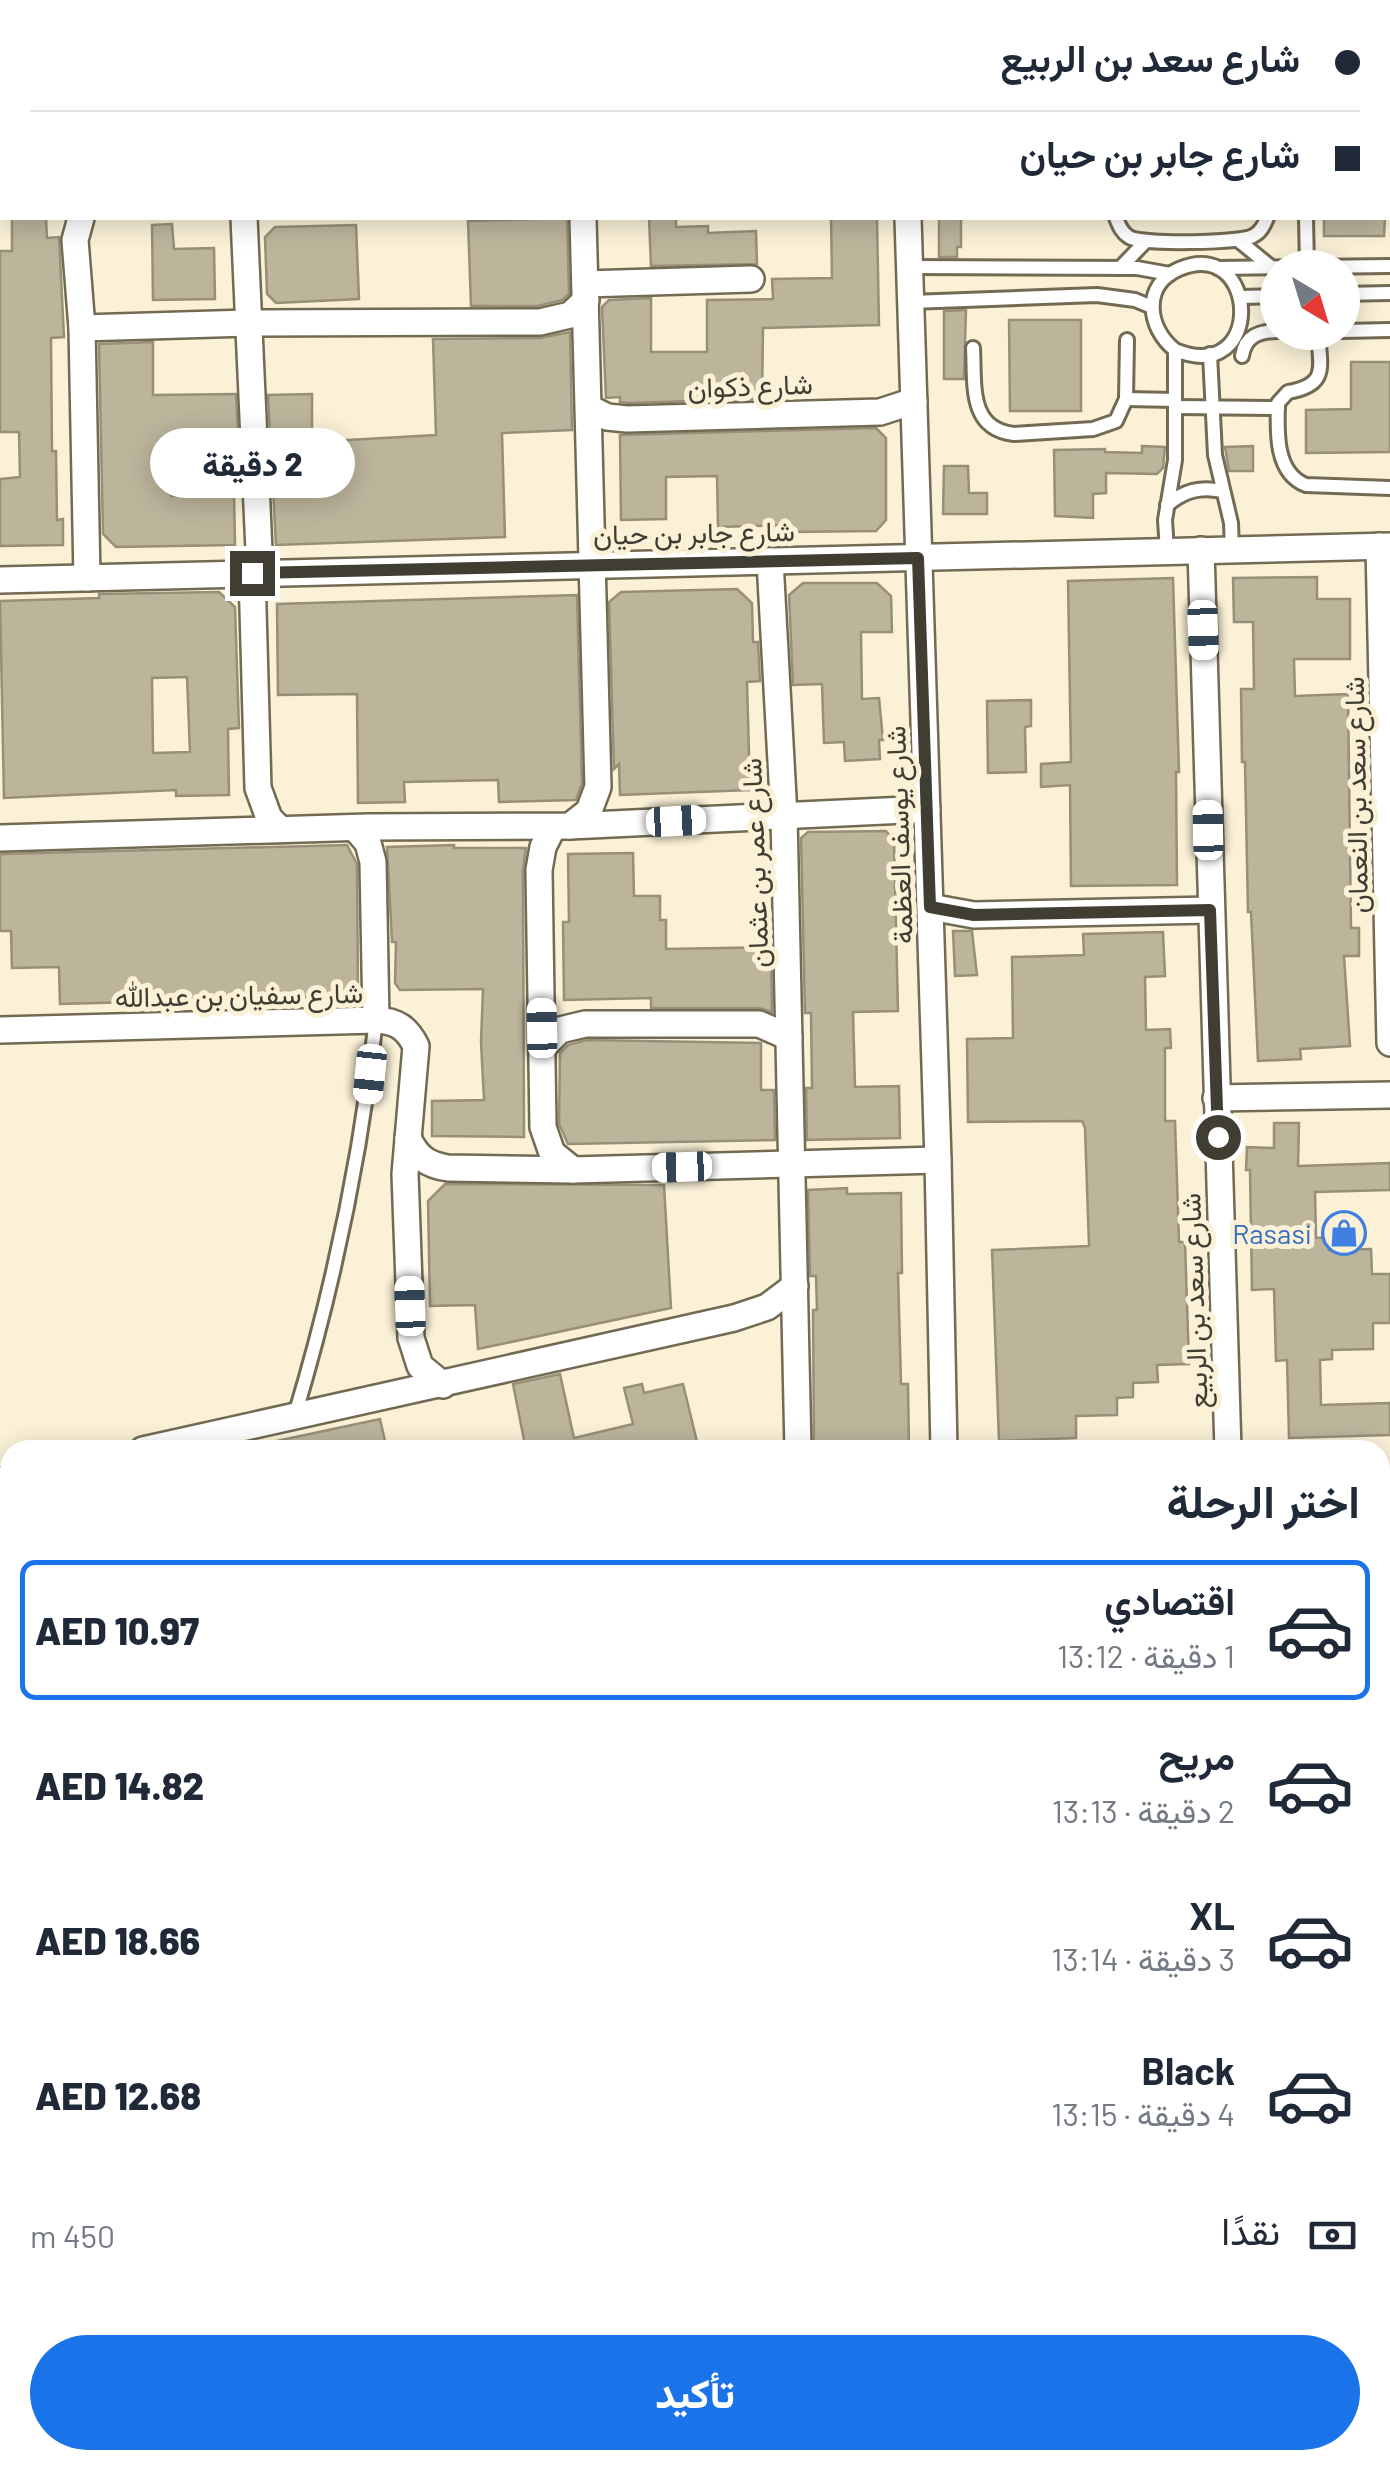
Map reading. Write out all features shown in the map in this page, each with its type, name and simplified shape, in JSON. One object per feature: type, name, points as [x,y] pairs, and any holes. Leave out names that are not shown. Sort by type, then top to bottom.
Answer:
[{"type":"street","points":[[80,220],[75,240],[82,328],[87,578]]},
{"type":"street","points":[[244,220],[256,573],[258,788],[269,818],[280,830]]},
{"type":"street","points":[[573,1170],[561,1163],[546,1140],[539,870],[543,847],[562,826],[589,811],[598,787],[583,220]]},
{"type":"street","name":"شارع يوسف العظمة","points":[[908,220],[944,1440]]},
{"type":"street","points":[[586,292],[751,279]]},
{"type":"street","points":[[82,328],[540,322],[570,315],[586,292]]},
{"type":"street","name":"شارع ذكوان","points":[[589,408],[608,417],[628,419],[880,412],[914,401]]},
{"type":"street","name":"شارع جابر بن حيان","points":[[0,580],[1385,546]]},
{"type":"street","name":"شارع سعد بن النعمان","points":[[1385,546],[1390,1043]]},
{"type":"street","name":"شارع سعد بن الربيع","points":[[1200,550],[1228,1440]]},
{"type":"street","name":"شارع عمر بن عثمان","points":[[770,560],[784,816],[798,1440]]},
{"type":"street","points":[[0,838],[562,826],[927,808]]},
{"type":"street","points":[[355,828],[368,843],[374,862],[376,1020]]},
{"type":"street","points":[[930,907],[974,915],[1210,910]]},
{"type":"street","name":"شارع سفيان بن عبدالله","points":[[0,1030],[376,1020],[400,1025],[416,1046],[406,1209],[411,1338],[420,1366],[443,1385]]},
{"type":"street","points":[[542,1048],[560,1030],[585,1024],[759,1024],[789,1036]]},
{"type":"street","points":[[1216,1098],[1390,1095]]},
{"type":"street","points":[[408,1138],[423,1160],[434,1166],[573,1170],[938,1160]]},
{"type":"street","points":[[188,1440],[751,1314],[768,1307],[795,1286]]},
{"type":"lane","points":[[1117,220],[1129,238],[1146,241],[1238,240],[1256,235],[1266,220]]},
{"type":"lane","points":[[1306,220],[1306,250]]},
{"type":"lane","points":[[1238,240],[1260,258]]},
{"type":"lane","points":[[1120,268],[1146,241]]},
{"type":"lane","points":[[910,267],[1120,268],[1170,274],[1199,265],[1260,267]]},
{"type":"lane","points":[[1360,266],[1390,266]]},
{"type":"lane","points":[[1076,268],[1079,296]]},
{"type":"lane","points":[[1170,274],[1161,283],[1152,307],[1157,332],[1174,350],[1198,356],[1223,349],[1240,327],[1242,296],[1229,277],[1214,268]]},
{"type":"lane","points":[[1360,294],[1390,293]]},
{"type":"lane","points":[[911,302],[1116,296],[1152,307]]},
{"type":"lane","points":[[1242,296],[1260,296]]},
{"type":"lane","points":[[1360,330],[1390,330]]},
{"type":"lane","points":[[1242,356],[1253,335],[1260,334]]},
{"type":"lane","points":[[974,348],[977,408],[982,419],[1002,433],[1106,427],[1124,411],[1126,340]]},
{"type":"lane","points":[[1166,551],[1174,460],[1174,350]]},
{"type":"lane","points":[[1318,350],[1319,376],[1311,387],[1284,394],[1278,408],[1282,458],[1290,475],[1316,486],[1390,488]]},
{"type":"lane","points":[[1210,354],[1215,455],[1230,514],[1232,550]]},
{"type":"lane","points":[[1126,398],[1211,407],[1278,408]]},
{"type":"lane","points":[[1168,505],[1176,497],[1198,489],[1222,491]]},
{"type":"lane","points":[[294,1417],[318,1339],[344,1229],[367,1101],[376,1020]]},
{"type":"building","points":[[12,220],[46,220],[47,238],[59,237],[64,337],[51,338],[52,451],[56,451],[57,520],[63,519],[63,545],[0,546],[0,479],[20,477],[19,432],[0,432],[0,251],[12,251]]},
{"type":"building","points":[[567,220],[569,294],[562,300],[538,306],[471,306],[468,221]]},
{"type":"building","points":[[649,220],[676,220],[676,227],[708,226],[708,233],[756,231],[757,264],[651,266]]},
{"type":"building","points":[[831,220],[877,220],[879,325],[763,328],[762,399],[628,403],[620,402],[620,397],[606,398],[602,307],[609,300],[651,298],[651,352],[707,352],[707,300],[773,299],[772,279],[832,278]]},
{"type":"building","points":[[939,220],[961,220],[957,257],[939,257]]},
{"type":"building","points":[[1324,220],[1385,220],[1384,236],[1324,236]]},
{"type":"building","points":[[172,224],[174,249],[214,248],[215,299],[153,300],[152,225]]},
{"type":"building","points":[[356,225],[359,299],[276,303],[267,294],[265,237],[275,227]]},
{"type":"building","points":[[966,310],[964,379],[944,379],[944,311]]},
{"type":"building","points":[[1009,320],[1081,320],[1081,411],[1010,411]]},
{"type":"building","points":[[570,332],[572,430],[502,433],[505,537],[276,545],[268,395],[312,394],[312,442],[436,435],[433,339],[540,338]]},
{"type":"building","points":[[153,342],[153,395],[236,394],[238,436],[170,436],[171,496],[234,494],[235,545],[116,547],[103,534],[99,344]]},
{"type":"building","points":[[1351,362],[1390,362],[1390,452],[1306,453],[1306,410],[1351,409]]},
{"type":"building","points":[[876,428],[886,438],[886,520],[876,531],[790,532],[790,525],[718,527],[717,476],[666,477],[666,519],[621,520],[620,435]]},
{"type":"building","points":[[1142,446],[1165,447],[1163,468],[1157,474],[1106,473],[1106,493],[1093,494],[1093,518],[1055,516],[1054,450],[1142,453]]},
{"type":"building","points":[[1253,446],[1253,471],[1229,471],[1225,447]]},
{"type":"building","points":[[944,466],[968,466],[969,493],[987,493],[987,514],[943,514]]},
{"type":"building","points":[[1317,577],[1317,599],[1350,599],[1350,659],[1294,659],[1295,696],[1348,694],[1351,928],[1359,928],[1359,956],[1344,956],[1350,1046],[1300,1049],[1301,1059],[1258,1061],[1248,912],[1241,689],[1254,689],[1253,622],[1234,622],[1233,578]]},
{"type":"building","points":[[1173,578],[1179,772],[1177,885],[1071,886],[1070,785],[1041,787],[1041,764],[1071,762],[1068,581]]},
{"type":"building","points":[[803,583],[877,583],[891,596],[892,632],[861,632],[862,699],[879,698],[883,740],[879,740],[880,759],[845,761],[844,742],[824,743],[822,684],[793,685],[789,595]]},
{"type":"building","points":[[737,589],[752,603],[753,642],[758,642],[760,681],[747,682],[750,790],[620,795],[619,764],[614,769],[609,602],[621,592]]},
{"type":"building","points":[[219,592],[235,607],[239,728],[228,729],[229,795],[176,796],[176,790],[4,798],[0,601],[99,598],[99,594]],"holes":[[[187,677],[190,752],[153,753],[152,678]]]},
{"type":"building","points":[[577,595],[582,784],[576,800],[499,802],[498,780],[404,782],[405,802],[358,803],[357,694],[278,695],[277,604]]},
{"type":"building","points":[[1031,700],[1031,726],[1025,727],[1026,772],[988,773],[987,701]]},
{"type":"building","points":[[886,831],[894,841],[898,1011],[853,1012],[855,1087],[899,1086],[900,1138],[807,1140],[806,1088],[812,1088],[811,1013],[805,1013],[801,838],[808,832]]},
{"type":"building","points":[[347,845],[357,864],[358,996],[60,1004],[59,967],[12,968],[11,931],[0,931],[0,854]]},
{"type":"building","points":[[387,847],[526,848],[524,1137],[432,1136],[432,1101],[484,1100],[483,989],[400,990],[395,983],[396,942],[392,942]]},
{"type":"building","points":[[633,853],[634,896],[660,896],[660,920],[666,920],[666,949],[771,947],[772,1012],[759,1008],[651,1008],[651,998],[564,1000],[563,922],[569,922],[568,854]]},
{"type":"building","points":[[953,931],[972,931],[977,975],[955,976]]},
{"type":"building","points":[[1163,932],[1165,976],[1145,977],[1146,1030],[1170,1029],[1171,1048],[1165,1048],[1165,1121],[1175,1121],[1179,1242],[1185,1242],[1189,1364],[1157,1365],[1158,1382],[1133,1383],[1133,1397],[1117,1398],[1117,1415],[1076,1416],[1076,1438],[999,1440],[992,1250],[1089,1246],[1085,1128],[1082,1121],[968,1122],[967,1039],[1013,1038],[1012,957],[1084,955],[1083,934]]},
{"type":"building","points":[[587,1040],[761,1043],[761,1090],[774,1090],[775,1140],[568,1144],[559,1124],[560,1053],[568,1045]]},
{"type":"building","points":[[1274,1123],[1299,1123],[1298,1166],[1390,1163],[1390,1190],[1315,1192],[1316,1238],[1329,1237],[1329,1250],[1371,1249],[1372,1274],[1390,1274],[1390,1323],[1373,1323],[1373,1349],[1332,1350],[1332,1359],[1320,1360],[1321,1405],[1390,1403],[1390,1435],[1289,1438],[1287,1360],[1276,1361],[1274,1289],[1252,1290],[1250,1170],[1246,1170],[1247,1147],[1274,1148]]},
{"type":"building","points":[[445,1184],[664,1185],[671,1308],[478,1349],[475,1305],[430,1306],[428,1201]]},
{"type":"building","points":[[847,1188],[847,1194],[901,1193],[901,1384],[908,1384],[909,1440],[814,1440],[813,1310],[817,1310],[816,1276],[810,1276],[808,1190]]},
{"type":"building","points":[[560,1374],[574,1438],[633,1424],[624,1388],[642,1384],[644,1393],[683,1384],[697,1440],[524,1440],[513,1384]]},
{"type":"building","points":[[380,1419],[385,1440],[281,1440]]},
{"type":"place","name":"Rasasi","points":[[1344,1233]]},
{"type":"route","points":[[252,573],[918,558],[930,907],[974,915],[1210,910],[1218,1137]]}]
